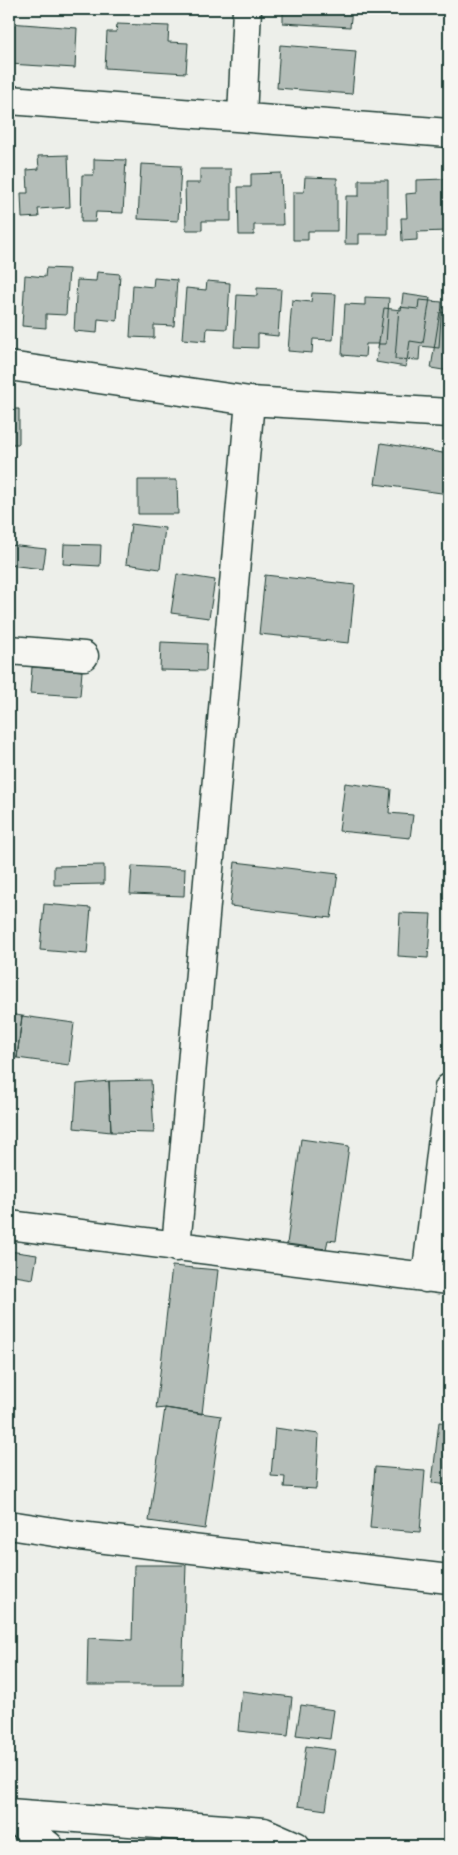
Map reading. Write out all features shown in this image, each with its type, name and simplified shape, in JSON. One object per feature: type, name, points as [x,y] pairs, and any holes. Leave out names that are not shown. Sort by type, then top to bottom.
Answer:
[{"type":"street","points":[[242,117],[247,9]]},
{"type":"street","points":[[9,100],[449,133]]},
{"type":"street","points":[[9,366],[250,400],[449,413]]},
{"type":"street","points":[[176,1247],[250,400]]},
{"type":"street","points":[[9,650],[84,656]]},
{"type":"street","points":[[9,1225],[438,1279],[449,1088]]},
{"type":"street","points":[[9,1525],[127,1542],[449,1579]]},
{"type":"street","points":[[9,1814],[49,1846]]},
{"type":"street","points":[[9,1814],[264,1832],[296,1846]]},
{"type":"building","points":[[283,9],[352,9],[350,27],[283,23]]},
{"type":"building","points":[[9,23],[77,28],[75,68],[9,64]]},
{"type":"building","points":[[117,24],[169,26],[168,42],[188,43],[186,73],[105,68],[107,32],[116,32]]},
{"type":"building","points":[[280,45],[356,51],[352,94],[277,88]]},
{"type":"building","points":[[9,151],[11,151],[12,203],[9,203]]},
{"type":"building","points":[[68,155],[70,207],[38,209],[39,217],[22,218],[21,193],[28,193],[27,170],[39,169],[38,156]]},
{"type":"building","points":[[94,159],[126,160],[123,213],[96,212],[95,222],[81,222],[82,175],[94,175]]},
{"type":"building","points":[[141,164],[181,166],[178,221],[138,219]]},
{"type":"building","points":[[200,169],[231,169],[231,221],[202,221],[202,230],[186,230],[185,183],[200,183]]},
{"type":"building","points":[[281,173],[283,225],[254,225],[254,235],[239,235],[238,187],[251,187],[251,174]]},
{"type":"building","points":[[305,177],[337,178],[337,231],[308,231],[308,240],[293,240],[293,192],[304,192]]},
{"type":"building","points":[[445,179],[447,231],[417,232],[417,240],[402,241],[401,218],[407,218],[406,194],[416,193],[416,180]]},
{"type":"building","points":[[359,180],[388,180],[388,234],[359,234],[359,244],[345,244],[346,196],[359,196]]},
{"type":"building","points":[[46,268],[69,269],[66,315],[46,314],[46,328],[22,326],[25,275],[45,277]]},
{"type":"building","points":[[97,272],[120,274],[117,321],[98,319],[97,333],[74,331],[77,280],[96,281]]},
{"type":"building","points":[[154,278],[177,280],[174,326],[154,325],[154,338],[130,337],[133,285],[153,287]]},
{"type":"building","points":[[207,281],[230,283],[227,329],[207,328],[206,341],[182,339],[186,288],[206,290]]},
{"type":"building","points":[[257,288],[281,289],[278,336],[258,334],[258,348],[234,347],[237,295],[257,296]]},
{"type":"building","points":[[312,293],[336,294],[333,340],[313,339],[312,353],[288,351],[292,300],[311,302]]},
{"type":"building","points":[[403,294],[430,298],[423,343],[410,341],[406,367],[376,362],[384,308],[401,310]]},
{"type":"building","points":[[365,297],[389,298],[386,344],[366,344],[365,357],[342,355],[345,304],[365,305]]},
{"type":"building","points":[[419,300],[442,302],[439,348],[420,346],[419,360],[395,359],[399,307],[418,309]]},
{"type":"building","points":[[440,312],[449,313],[449,371],[431,368]]},
{"type":"building","points":[[9,409],[19,409],[19,444],[9,444]]},
{"type":"building","points":[[381,443],[449,454],[449,494],[375,484]]},
{"type":"building","points":[[138,480],[177,480],[178,514],[138,514]]},
{"type":"building","points":[[131,524],[165,528],[160,569],[126,564]]},
{"type":"building","points":[[64,544],[101,545],[100,566],[63,564]]},
{"type":"building","points":[[9,545],[46,549],[43,569],[9,565]]},
{"type":"building","points":[[177,574],[215,580],[209,618],[171,613]]},
{"type":"building","points":[[265,575],[355,585],[349,643],[259,634]]},
{"type":"building","points":[[161,642],[207,644],[206,671],[160,670]]},
{"type":"building","points":[[32,667],[82,671],[80,696],[30,693]]},
{"type":"building","points":[[345,783],[391,789],[389,813],[413,815],[410,838],[339,831]]},
{"type":"building","points":[[235,862],[338,874],[331,918],[230,906]]},
{"type":"building","points":[[104,865],[104,884],[54,885],[54,866]]},
{"type":"building","points":[[132,866],[185,869],[184,896],[130,894]]},
{"type":"building","points":[[44,904],[91,908],[87,954],[40,950]]},
{"type":"building","points":[[400,913],[431,914],[428,958],[398,956]]},
{"type":"building","points":[[9,1014],[22,1016],[17,1058],[9,1057]]},
{"type":"building","points":[[22,1016],[74,1023],[69,1065],[17,1058]]},
{"type":"building","points":[[151,1080],[154,1133],[111,1132],[109,1081]]},
{"type":"building","points":[[109,1081],[111,1132],[74,1128],[77,1084]]},
{"type":"building","points":[[301,1139],[349,1146],[336,1241],[328,1240],[326,1249],[287,1244]]},
{"type":"building","points":[[9,1251],[37,1255],[33,1279],[9,1275]]},
{"type":"building","points":[[172,1266],[218,1270],[202,1414],[165,1408],[156,1409]]},
{"type":"building","points":[[165,1408],[221,1416],[205,1529],[149,1521]]},
{"type":"building","points":[[439,1422],[449,1423],[449,1485],[432,1483]]},
{"type":"building","points":[[275,1428],[319,1434],[316,1489],[284,1487],[285,1477],[271,1476]]},
{"type":"building","points":[[375,1467],[425,1471],[420,1532],[370,1528]]},
{"type":"building","points":[[134,1565],[186,1565],[182,1685],[87,1685],[88,1638],[132,1640]]},
{"type":"building","points":[[242,1691],[292,1697],[288,1736],[238,1731]]},
{"type":"building","points":[[301,1705],[334,1710],[330,1739],[296,1735]]},
{"type":"building","points":[[306,1746],[335,1750],[326,1810],[298,1806]]}]
